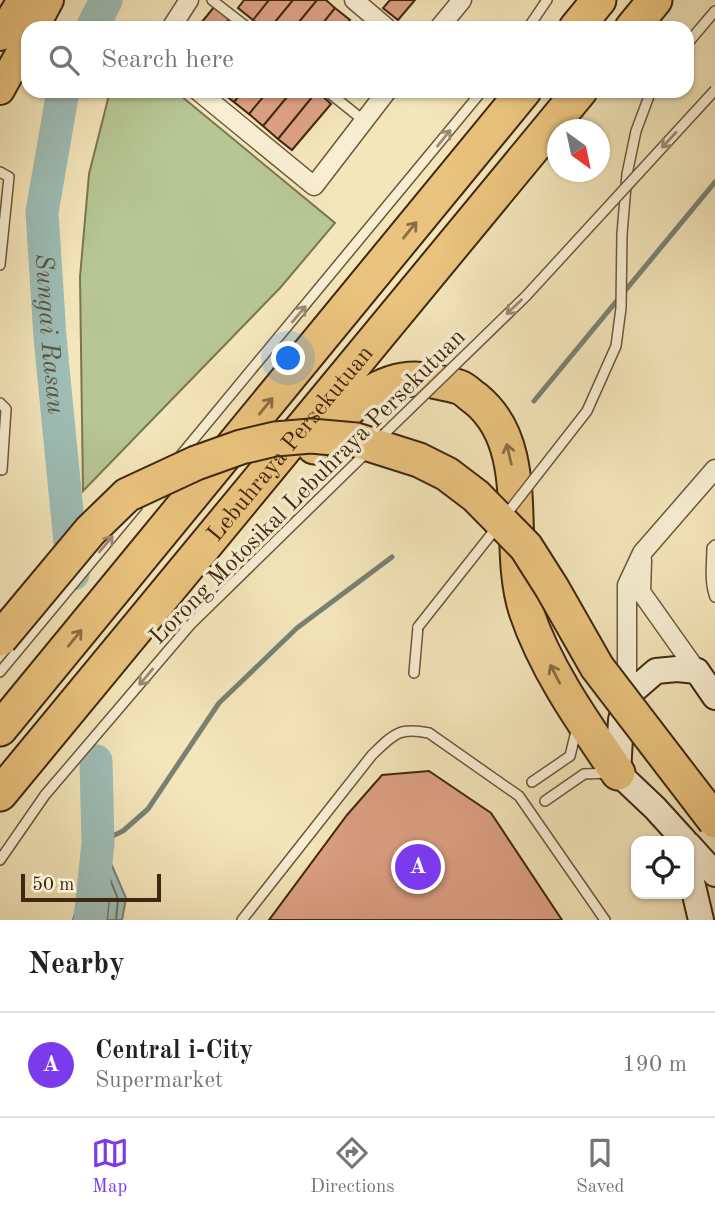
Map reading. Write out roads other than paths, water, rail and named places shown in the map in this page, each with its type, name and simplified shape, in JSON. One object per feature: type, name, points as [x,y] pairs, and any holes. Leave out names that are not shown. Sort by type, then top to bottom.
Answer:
[{"type":"highway","points":[[582,21],[599,0]]},
{"type":"highway","points":[[638,21],[655,0]]},
{"type":"highway","name":"Lebuhraya Persekutuan","points":[[0,729],[518,98]]},
{"type":"highway","name":"Lebuhraya Persekutuan","points":[[0,793],[574,98]]},
{"type":"highway","points":[[199,552],[286,481],[354,402],[388,383],[419,378],[461,387],[488,409],[500,426],[511,455],[520,582],[526,610],[547,658],[579,717],[618,772]]},
{"type":"highway","points":[[0,639],[90,531],[127,495],[196,463],[241,447],[288,437],[356,440],[419,460],[447,474],[476,496],[526,547],[597,667],[715,821]]},
{"type":"highway","points":[[552,588],[715,792]]},
{"type":"highway","points":[[0,716],[31,691]]},
{"type":"main road","points":[[9,55],[22,0]]},
{"type":"main road","points":[[38,21],[49,0]]},
{"type":"street","points":[[176,21],[189,0]]},
{"type":"street","points":[[354,0],[379,21]]},
{"type":"street","points":[[445,21],[462,0]]},
{"type":"street","points":[[207,98],[314,186],[319,184],[381,98]]},
{"type":"street","points":[[681,836],[618,772],[621,720],[627,696],[627,585],[642,553],[715,469]]},
{"type":"street","points":[[642,553],[641,592],[715,697]]},
{"type":"street","points":[[627,696],[656,671],[697,671]]},
{"type":"street","points":[[655,808],[671,836]]},
{"type":"street","points":[[694,851],[715,874]]},
{"type":"street","points":[[694,890],[701,920]]},
{"type":"lane","points":[[212,0],[238,21]]},
{"type":"lane","points":[[533,21],[547,0]]},
{"type":"lane","points":[[694,36],[715,11]]},
{"type":"lane","name":"Lorong Motosikal Lebuhraya Persekutuan","points":[[0,860],[45,795],[190,625],[526,296],[715,90]]},
{"type":"lane","points":[[336,98],[363,120]]},
{"type":"lane","points":[[0,673],[476,98]]},
{"type":"lane","points":[[414,673],[418,627],[587,411],[616,346],[621,308],[622,234],[627,174],[636,131],[648,98]]},
{"type":"lane","points":[[0,172],[9,177],[0,265]]},
{"type":"lane","points":[[0,403],[6,409],[2,470]]},
{"type":"lane","points":[[715,545],[712,548],[712,590],[715,597]]},
{"type":"lane","points":[[532,782],[570,755],[579,717]]},
{"type":"lane","points":[[242,920],[372,755],[396,732],[412,730],[429,733],[519,796],[604,920]]},
{"type":"lane","points":[[545,801],[584,774],[618,772]]},
{"type":"water","points":[[110,861],[126,898],[122,920],[73,920],[87,873]]},
{"type":"waterway","name":"Sungai Rasau","points":[[96,21],[106,0]]},
{"type":"waterway","name":"Sungai Rasau","points":[[62,98],[42,212],[50,337],[73,574]]},
{"type":"waterway","points":[[534,401],[715,182]]},
{"type":"waterway","points":[[98,843],[123,831],[148,809],[219,703],[297,628],[392,557]]},
{"type":"waterway","name":"Sungai Rasau","points":[[90,920],[98,843],[96,761]]},
{"type":"place","name":"Central i-City","points":[[418,867]]}]
